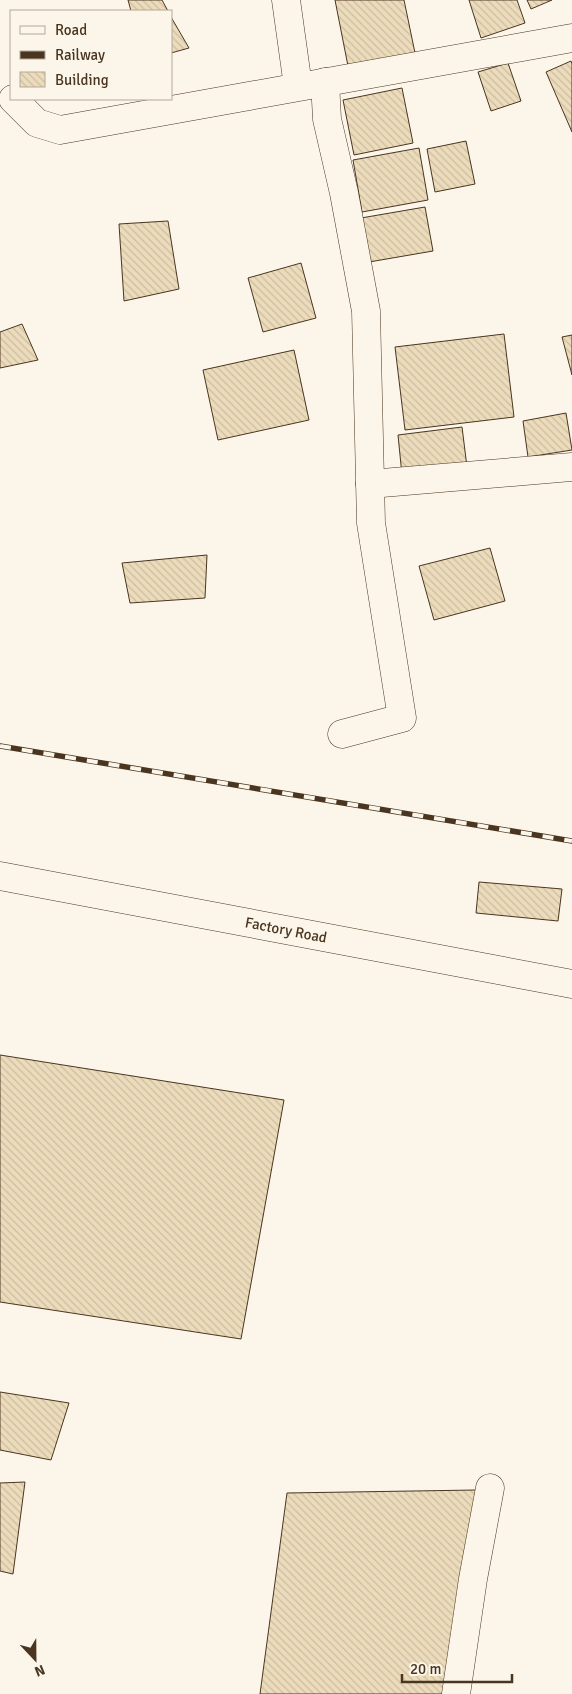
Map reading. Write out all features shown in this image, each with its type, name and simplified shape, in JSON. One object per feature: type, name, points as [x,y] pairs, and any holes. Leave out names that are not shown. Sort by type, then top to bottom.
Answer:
[{"type":"street","points":[[286,0],[298,86]]},
{"type":"street","points":[[14,100],[37,124],[60,130],[572,38]]},
{"type":"street","points":[[325,82],[327,119],[344,194],[366,311],[371,523],[402,718],[342,734]]},
{"type":"street","points":[[0,83],[10,96]]},
{"type":"street","points":[[370,484],[572,467]]},
{"type":"street","name":"Factory Road","points":[[0,876],[572,984]]},
{"type":"street","points":[[456,1694],[473,1579],[490,1488]]},
{"type":"building","points":[[128,0],[162,0],[167,10],[131,10]]},
{"type":"building","points":[[335,0],[404,0],[415,53],[348,66]]},
{"type":"building","points":[[469,0],[517,0],[525,23],[481,38]]},
{"type":"building","points":[[527,0],[552,0],[531,9]]},
{"type":"building","points":[[172,19],[189,48],[172,53]]},
{"type":"building","points":[[571,61],[572,64],[572,132],[546,72]]},
{"type":"building","points":[[508,63],[521,101],[491,111],[478,72]]},
{"type":"building","points":[[402,88],[413,143],[354,155],[343,100]]},
{"type":"building","points":[[466,141],[475,184],[435,192],[427,149]]},
{"type":"building","points":[[419,148],[428,200],[362,212],[353,160]]},
{"type":"building","points":[[425,207],[433,251],[369,262],[361,218]]},
{"type":"building","points":[[168,221],[179,289],[124,301],[119,224]]},
{"type":"building","points":[[301,263],[316,318],[263,332],[248,278]]},
{"type":"building","points":[[22,324],[38,360],[0,368],[0,332]]},
{"type":"building","points":[[504,334],[514,417],[405,430],[395,347]]},
{"type":"building","points":[[572,335],[572,375],[562,337]]},
{"type":"building","points":[[294,350],[309,420],[218,440],[203,370]]},
{"type":"building","points":[[566,413],[572,450],[528,457],[523,421]]},
{"type":"building","points":[[462,427],[467,467],[402,475],[398,435]]},
{"type":"building","points":[[490,548],[505,601],[434,620],[419,566]]},
{"type":"building","points":[[207,555],[205,598],[130,603],[122,563]]},
{"type":"building","points":[[479,882],[562,889],[558,921],[476,913]]},
{"type":"building","points":[[0,1055],[284,1100],[241,1339],[0,1302]]},
{"type":"building","points":[[0,1392],[69,1403],[51,1460],[0,1450]]},
{"type":"building","points":[[25,1482],[13,1574],[0,1571],[0,1483]]},
{"type":"building","points":[[476,1490],[444,1694],[260,1694],[287,1493]]},
{"type":"railway","points":[[0,746],[572,841]]}]
